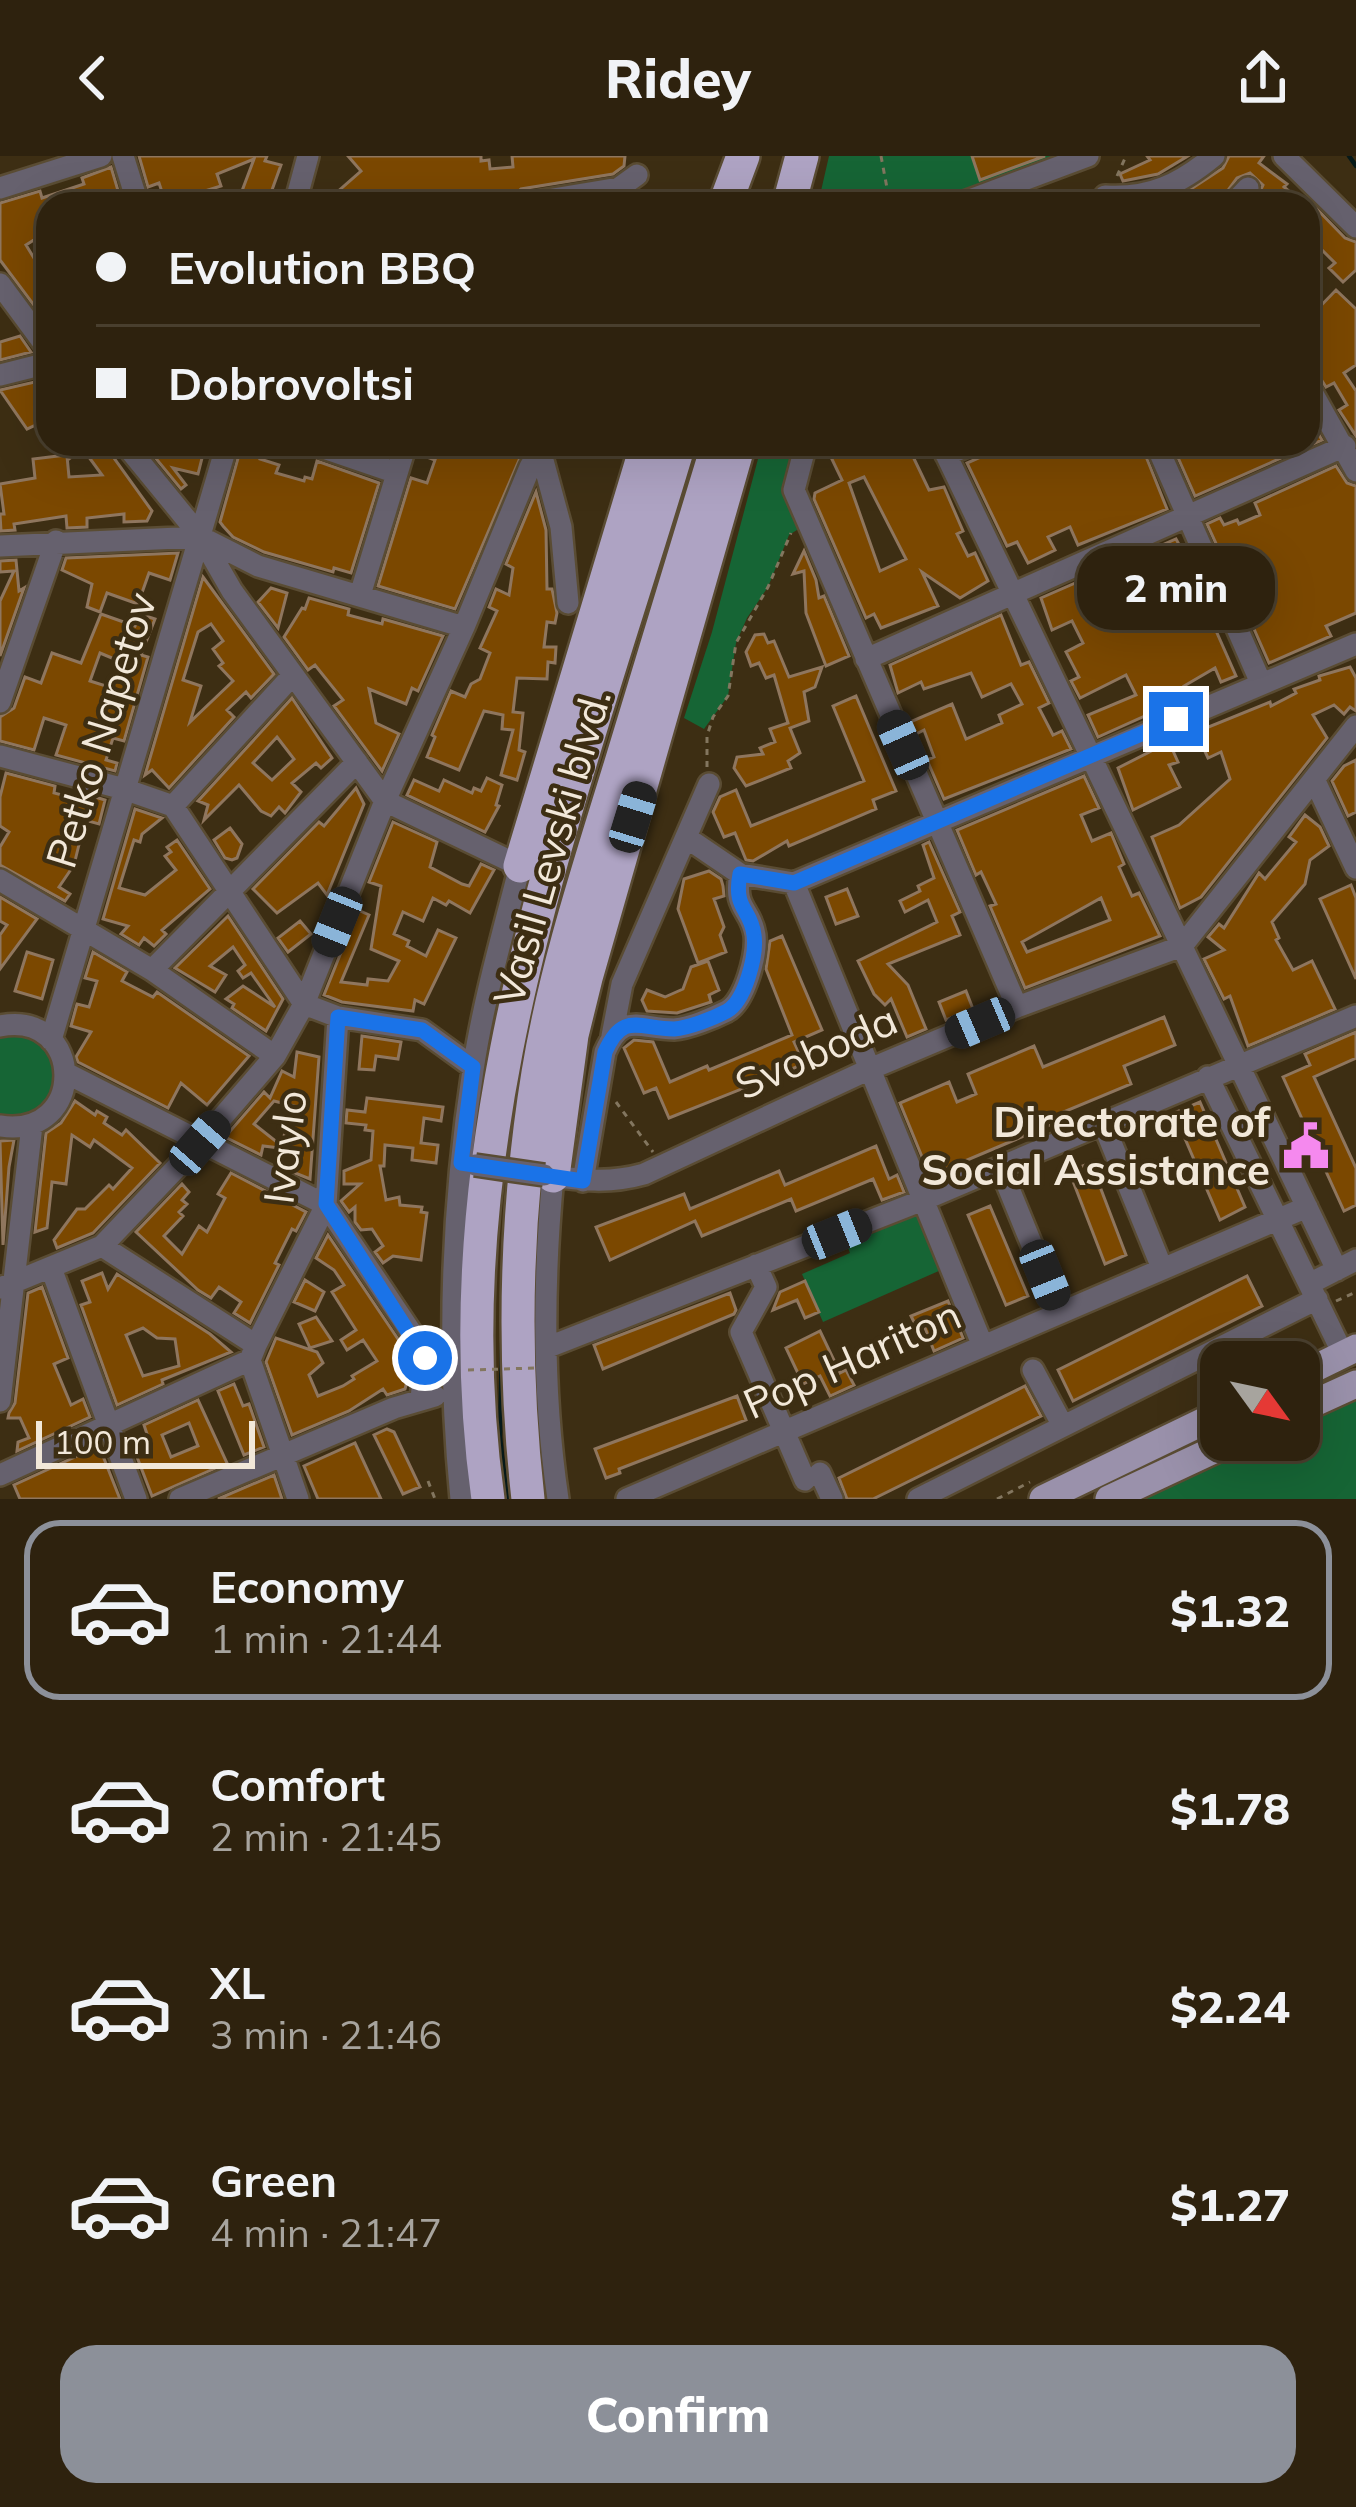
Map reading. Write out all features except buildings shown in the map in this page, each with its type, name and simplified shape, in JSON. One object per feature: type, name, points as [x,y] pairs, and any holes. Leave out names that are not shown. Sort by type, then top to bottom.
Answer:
[{"type":"highway","points":[[730,192],[743,156]]},
{"type":"highway","points":[[751,192],[761,156]]},
{"type":"highway","points":[[792,192],[802,156]]},
{"type":"highway","points":[[520,866],[643,456]]},
{"type":"highway","name":"Vasil Levski blvd.","points":[[488,1499],[478,1319],[484,1203],[500,1072],[542,893],[675,456]]},
{"type":"highway","name":"Vasil Levski blvd.","points":[[527,1499],[520,1427],[517,1285],[539,1070],[598,836],[714,456]]},
{"type":"highway","points":[[560,1178],[572,1035],[737,456]]},
{"type":"main road","points":[[1320,1366],[1350,1351]]},
{"type":"main road","points":[[1320,1400],[1356,1384]]},
{"type":"main road","points":[[1043,1499],[1200,1423]]},
{"type":"main road","points":[[1109,1499],[1200,1456]]},
{"type":"street","points":[[22,156],[32,178]]},
{"type":"street","points":[[0,188],[101,156]]},
{"type":"street","points":[[123,156],[135,192]]},
{"type":"street","points":[[298,192],[308,156]]},
{"type":"street","points":[[991,192],[1088,156]]},
{"type":"street","points":[[1156,192],[1185,179],[1214,156]]},
{"type":"street","points":[[1284,156],[1356,227]]},
{"type":"street","points":[[595,192],[619,188],[637,175]]},
{"type":"street","points":[[0,284],[36,333]]},
{"type":"street","points":[[0,376],[36,366]]},
{"type":"street","points":[[1320,405],[1356,471]]},
{"type":"street","points":[[866,659],[1345,446]]},
{"type":"street","points":[[135,456],[200,537],[232,591],[385,800],[520,866],[473,1067],[468,1164],[454,1246],[454,1393],[461,1499]]},
{"type":"street","name":"Petko Napetov","points":[[51,1040],[224,456]]},
{"type":"street","points":[[347,456],[397,473]]},
{"type":"street","points":[[360,595],[402,456]]},
{"type":"street","points":[[7,1285],[102,1246],[275,1056],[304,1004],[385,800],[537,456]]},
{"type":"street","points":[[544,456],[561,527],[568,603]]},
{"type":"street","points":[[803,456],[794,490],[1017,1007]]},
{"type":"street","points":[[918,1499],[1316,1297],[1347,1265],[1307,1207],[947,456]]},
{"type":"street","points":[[1161,456],[1261,683]]},
{"type":"street","points":[[0,546],[200,537],[258,566],[464,627]]},
{"type":"street","points":[[0,702],[56,541]]},
{"type":"street","points":[[687,838],[740,874],[794,883],[1356,644]]},
{"type":"street","points":[[172,806],[292,676]]},
{"type":"street","points":[[1182,946],[1356,726]]},
{"type":"street","points":[[0,757],[172,806],[304,1004],[338,1017],[422,1030],[473,1067]]},
{"type":"street","points":[[152,970],[357,762]]},
{"type":"street","points":[[1314,779],[1356,868]]},
{"type":"street","points":[[559,1499],[541,1358],[546,1258],[560,1178],[601,1075],[622,984],[710,784]]},
{"type":"street","points":[[612,1036],[623,1026],[678,1029],[730,1010],[737,1001],[755,938],[736,893],[740,874]]},
{"type":"street","points":[[0,880],[152,970],[275,1056]]},
{"type":"street","points":[[794,883],[982,1344]]},
{"type":"street","name":"Svoboda","points":[[468,1164],[560,1178],[620,1181],[1017,1007],[1182,946]]},
{"type":"street","points":[[541,1358],[1356,1016]]},
{"type":"street","name":"Ivaylo","points":[[253,1352],[326,1204],[338,1017]]},
{"type":"street","points":[[0,1026],[23,1024],[51,1040],[66,1073],[57,1105],[32,1125],[0,1126]]},
{"type":"street","points":[[66,1073],[326,1204],[421,1347],[425,1358],[421,1399]]},
{"type":"street","points":[[1208,1078],[1316,1297],[1350,1351]]},
{"type":"street","points":[[1103,1123],[1162,1268]]},
{"type":"street","points":[[0,1401],[7,1285],[32,1125]]},
{"type":"street","points":[[1000,1167],[1059,1311]]},
{"type":"street","name":"Pop Hariton","points":[[627,1499],[1307,1207]]},
{"type":"street","points":[[102,1246],[253,1352],[298,1499]]},
{"type":"street","points":[[757,1265],[766,1287],[741,1332],[785,1432],[832,1499]]},
{"type":"street","points":[[51,1268],[136,1499]]},
{"type":"street","points":[[0,1474],[253,1352]]},
{"type":"street","points":[[1033,1370],[1063,1426]]},
{"type":"street","points":[[180,1499],[421,1399],[454,1393]]},
{"type":"path","points":[[881,156],[888,192]]},
{"type":"path","points":[[710,784],[707,736],[712,717],[728,696],[736,643],[768,587],[789,535],[808,523]]},
{"type":"path","points":[[601,1075],[652,1150],[648,1172]]},
{"type":"path","points":[[1316,1297],[1356,1292]]},
{"type":"path","points":[[468,1370],[541,1358]]},
{"type":"path","points":[[428,1481],[435,1499]]},
{"type":"green space","points":[[829,156],[1070,156],[972,192],[821,192]]},
{"type":"green space","points":[[759,456],[803,456],[795,490],[808,523],[789,535],[768,587],[747,618],[736,643],[728,696],[704,729],[684,718]]},
{"type":"green space","points":[[0,1026],[51,1040],[57,1105],[0,1126]]},
{"type":"green space","points":[[916,1214],[941,1270],[823,1322],[802,1274],[850,1253],[847,1245]]},
{"type":"green space","points":[[1356,1393],[1356,1499],[1136,1499],[1215,1461],[1320,1461],[1320,1410]]},
{"type":"waterway","points":[[1349,156],[1356,166]]},
{"type":"waterway","points":[[502,1343],[500,1437],[507,1499]]},
{"type":"place","name":"Directorate of Social Assistance","points":[[1306,1146]]},
{"type":"route","points":[[425,1358],[326,1204],[338,1017],[422,1030],[473,1067],[461,1163],[583,1181],[605,1052],[612,1036],[623,1026],[638,1024],[678,1029],[730,1010],[737,1001],[755,938],[736,893],[740,874],[794,883],[1176,719]]}]
